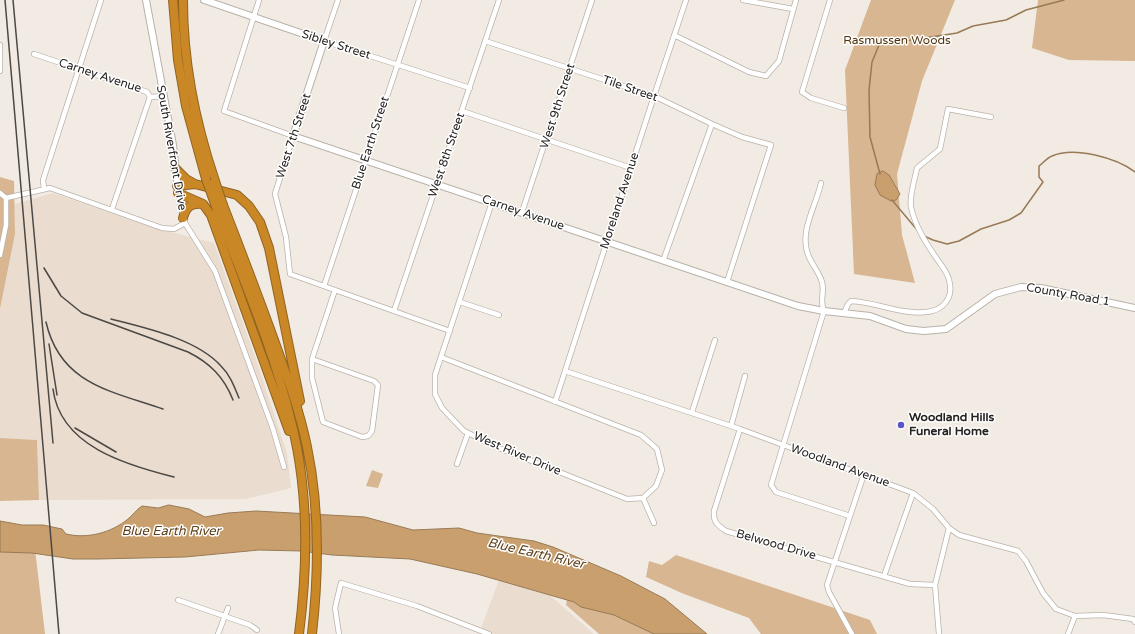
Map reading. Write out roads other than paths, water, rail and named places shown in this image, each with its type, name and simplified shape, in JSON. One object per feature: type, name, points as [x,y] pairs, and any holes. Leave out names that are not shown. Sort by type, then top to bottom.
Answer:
[{"type":"highway","points":[[173,0],[178,60],[186,106],[206,179],[219,204],[288,376],[307,447]]},
{"type":"highway","points":[[183,0],[187,60],[193,104],[215,181],[219,204],[276,370],[292,422],[300,465],[302,481],[305,570],[299,634]]},
{"type":"highway","points":[[175,168],[186,179],[195,184],[237,195],[249,206],[260,222],[269,248],[303,412],[316,511],[317,571],[312,634]]},
{"type":"highway","points":[[178,190],[195,184]]},
{"type":"highway","points":[[178,190],[202,204],[211,215],[278,398],[300,465]]},
{"type":"highway","points":[[184,221],[188,207],[192,204],[202,204]]},
{"type":"main road","name":"South Riverfront Drive","points":[[146,0],[173,145],[178,190]]},
{"type":"main road","name":"Sibley Street","points":[[204,0],[324,41]]},
{"type":"main road","name":"West 7th Street","points":[[293,136],[324,41]]},
{"type":"main road","name":"Carney Avenue","points":[[293,136],[798,306],[824,311]]},
{"type":"main road","name":"County Road 1","points":[[824,311],[870,316],[916,330],[935,331],[946,329],[995,294],[1021,287],[1040,288],[1135,308]]},
{"type":"street","points":[[44,189],[43,180],[101,0]]},
{"type":"street","points":[[253,17],[259,0]]},
{"type":"street","name":"West 7th Street","points":[[324,41],[338,0]]},
{"type":"street","name":"Blue Earth Street","points":[[324,286],[419,0]]},
{"type":"street","name":"West 8th Street","points":[[394,311],[499,0]]},
{"type":"street","name":"West 9th Street","points":[[522,212],[547,141],[592,0]]},
{"type":"street","name":"Moreland Avenue","points":[[556,402],[686,0]]},
{"type":"street","points":[[743,0],[793,9]]},
{"type":"street","points":[[674,36],[749,72],[766,76],[779,61],[796,0]]},
{"type":"street","points":[[830,0],[802,92],[811,98],[844,108]]},
{"type":"street","name":"Carney Avenue","points":[[253,17],[224,111],[293,136]]},
{"type":"street","name":"Sibley Street","points":[[324,41],[470,88]]},
{"type":"street","name":"Tile Street","points":[[485,41],[654,96],[742,137],[771,145],[727,282]]},
{"type":"street","points":[[0,45],[0,70]]},
{"type":"street","name":"Carney Avenue","points":[[34,54],[147,92],[150,97],[163,96]]},
{"type":"street","points":[[112,209],[150,97]]},
{"type":"street","points":[[844,313],[851,301],[877,304],[914,313],[928,312],[940,308],[946,303],[950,295],[949,278],[917,226],[910,205],[917,168],[940,149],[948,109],[991,117]]},
{"type":"street","points":[[462,111],[547,141],[631,168]]},
{"type":"street","points":[[663,261],[712,124]]},
{"type":"street","name":"West 7th Street","points":[[293,136],[275,194],[286,237],[290,274],[324,286]]},
{"type":"street","points":[[821,183],[806,231],[805,242],[809,258],[820,273],[823,294],[820,303],[824,311],[771,485],[776,492],[850,516]]},
{"type":"street","points":[[0,193],[6,198],[36,193],[50,188],[169,229],[174,229],[184,221]]},
{"type":"street","name":"South Riverfront Drive","points":[[178,190],[184,221],[215,271],[273,429],[284,467]]},
{"type":"street","points":[[0,255],[6,225],[6,198]]},
{"type":"street","name":"West River Drive","points":[[492,202],[435,375],[435,394],[442,408],[468,433],[499,448],[627,498],[643,498]]},
{"type":"street","points":[[324,286],[450,331]]},
{"type":"street","points":[[312,359],[374,381],[378,385],[372,431],[368,436],[362,436],[323,422],[312,378],[312,359],[335,290]]},
{"type":"street","points":[[460,302],[499,315]]},
{"type":"street","points":[[692,412],[715,340]]},
{"type":"street","points":[[441,357],[641,435],[658,449],[662,470],[656,486],[643,498],[654,523]]},
{"type":"street","name":"Woodland Avenue","points":[[565,371],[692,412],[913,493],[933,509],[949,528],[959,535],[1018,551],[1026,561],[1043,593],[1056,608],[1075,616]]},
{"type":"street","points":[[731,426],[745,376]]},
{"type":"street","name":"Belwood Drive","points":[[740,429],[714,510],[713,518],[717,525],[726,531],[910,584],[935,585]]},
{"type":"street","points":[[458,464],[468,433]]},
{"type":"street","points":[[852,634],[829,592],[827,585],[864,474]]},
{"type":"street","points":[[884,576],[913,493]]},
{"type":"street","points":[[939,634],[935,585],[949,528]]},
{"type":"street","points":[[339,634],[335,608],[341,583],[417,606],[483,633],[489,634]]},
{"type":"street","points":[[178,600],[250,625],[257,630]]},
{"type":"street","points":[[218,634],[228,608]]},
{"type":"street","points":[[1068,634],[1075,616],[1103,616],[1132,619],[1135,622]]},
{"type":"water","points":[[883,171],[889,175],[900,194],[896,200],[891,201],[880,195],[875,185],[877,174]]},
{"type":"water","name":"Blue Earth River","points":[[169,505],[189,509],[205,517],[228,513],[256,511],[365,517],[413,530],[459,528],[477,533],[534,541],[553,547],[621,576],[665,599],[707,634],[654,634],[614,615],[581,607],[574,602],[477,574],[410,559],[332,555],[301,551],[259,550],[185,557],[98,559],[73,559],[32,553],[0,552],[0,521],[22,525],[43,525],[62,529],[66,534],[82,536],[98,534],[114,528],[128,519],[142,506],[158,508]]},
{"type":"waterway","points":[[880,174],[870,137],[869,90],[872,62],[879,45],[957,33],[973,26],[1006,20],[1026,10],[1064,0]]},
{"type":"waterway","points":[[924,236],[947,244],[959,241],[981,229],[1009,220],[1021,213],[1043,182],[1039,177],[1039,166],[1052,156],[1061,153],[1083,153],[1107,158],[1118,162],[1135,172]]},
{"type":"waterway","points":[[892,200],[918,231]]},
{"type":"railway","points":[[5,0],[59,634]]},
{"type":"railway","points":[[13,0],[53,443]]},
{"type":"railway","points":[[44,268],[61,296],[82,313],[196,356],[210,366],[221,378],[233,400]]},
{"type":"railway","points":[[111,319],[140,326],[170,336],[199,349],[211,357],[224,369],[232,381],[239,398]]},
{"type":"railway","points":[[46,322],[53,343],[63,359],[75,372],[90,382],[107,390],[163,409]]},
{"type":"railway","points":[[49,344],[57,395]]},
{"type":"railway","points":[[53,389],[58,409],[68,425],[82,439],[98,450],[116,459],[174,477]]},
{"type":"railway","points":[[75,428],[116,452]]},
{"type":"place","name":"Woodland Hills Funeral Home","points":[[901,425]]},
{"type":"park label","name":"Rasmussen Woods","points":[[897,41]]}]
